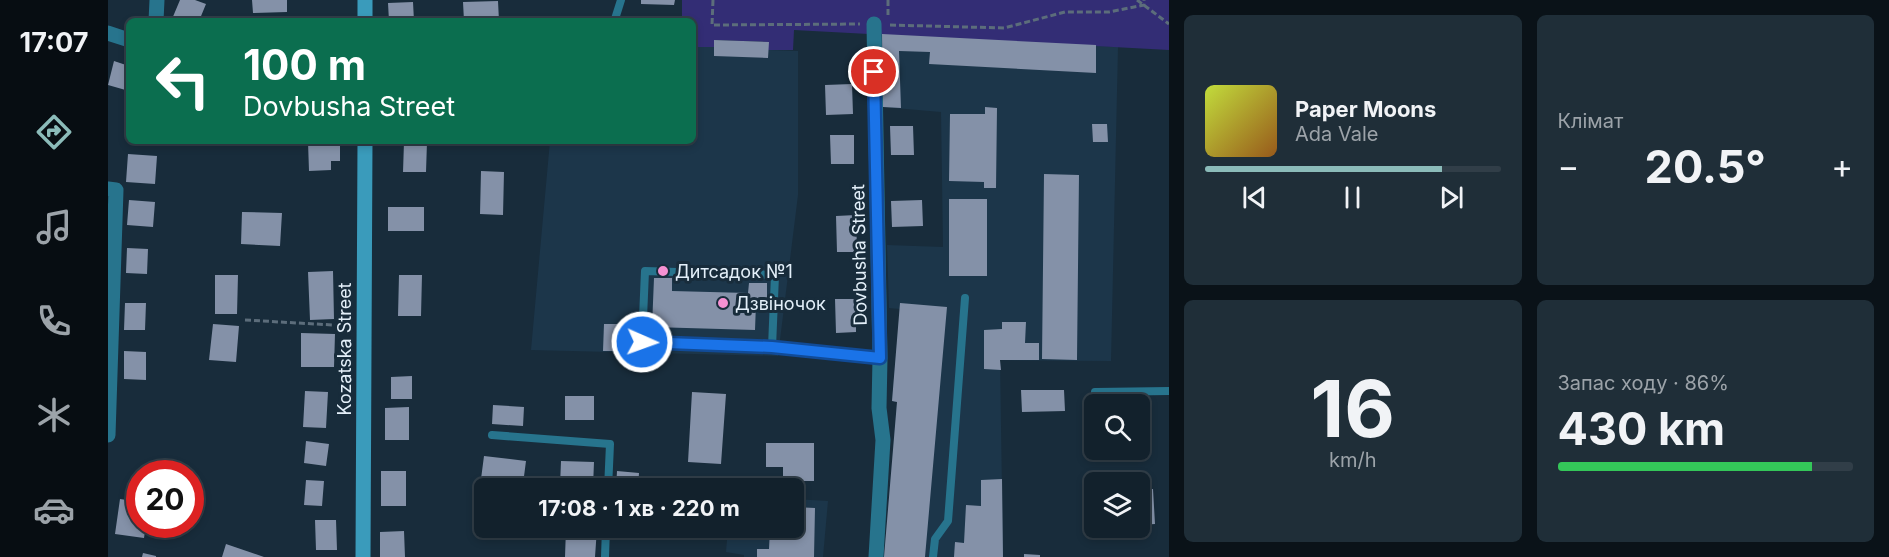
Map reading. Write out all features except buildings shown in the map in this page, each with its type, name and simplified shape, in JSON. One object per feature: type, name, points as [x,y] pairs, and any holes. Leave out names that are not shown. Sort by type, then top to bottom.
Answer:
[{"type":"street","points":[[156,18],[157,0]]},
{"type":"street","points":[[365,0],[365,18]]},
{"type":"street","name":"Dovbusha Street","points":[[874,24],[879,408],[883,440],[876,557]]},
{"type":"street","points":[[108,33],[126,39]]},
{"type":"street","name":"Kozatska Street","points":[[363,557],[365,144]]},
{"type":"street","points":[[108,189],[116,190],[108,435]]},
{"type":"lane","points":[[615,18],[621,0]]},
{"type":"lane","points":[[772,347],[775,275],[645,271],[642,342],[772,347],[880,358]]},
{"type":"lane","points":[[933,557],[935,539],[948,521],[965,298]]},
{"type":"lane","points":[[1095,392],[1169,391]]},
{"type":"lane","points":[[492,435],[610,444],[608,478]]},
{"type":"lane","points":[[605,557],[606,538]]},
{"type":"path","points":[[713,0],[712,25],[874,24]]},
{"type":"path","points":[[888,0],[888,25],[1004,28],[1065,12],[1109,12],[1144,5]]},
{"type":"path","points":[[1137,0],[1169,24]]},
{"type":"path","points":[[1144,0],[1144,5]]},
{"type":"path","points":[[245,320],[363,327]]},
{"type":"shaded area","points":[[682,0],[1169,0],[1169,50],[794,30],[793,50],[768,50],[768,42],[715,40],[714,47],[696,47],[696,18],[682,18]]},
{"type":"shaded area","points":[[882,34],[1118,47],[1111,361],[1000,360],[1003,557],[884,557],[897,402],[892,401],[900,309],[889,308],[887,245],[943,247],[941,112],[883,107]]},
{"type":"shaded area","name":"Дитсадок №1","points":[[714,40],[769,42],[769,50],[798,51],[798,195],[778,356],[531,350],[550,144],[696,144],[696,47],[714,47]]},
{"type":"shaded area","points":[[804,500],[828,501],[823,557],[744,557],[744,555],[726,552],[727,538],[804,538]]},
{"type":"place","name":"Дитсадок №1","points":[[663,271]]},
{"type":"place","name":"Дзвіночок","points":[[723,303]]},
{"type":"route","points":[[642,342],[772,347],[880,358],[874,72]]}]
